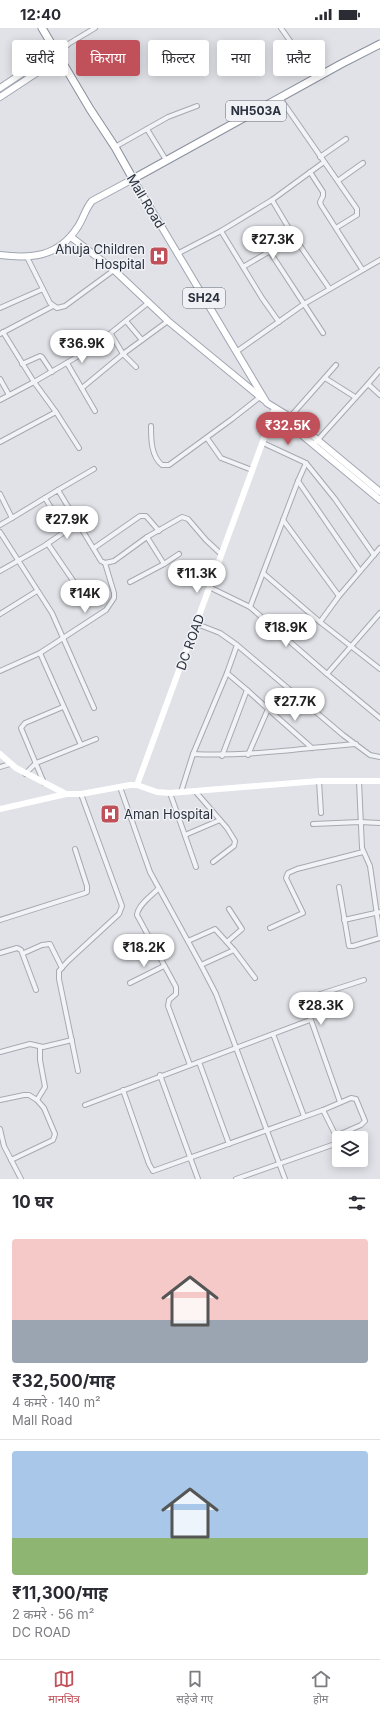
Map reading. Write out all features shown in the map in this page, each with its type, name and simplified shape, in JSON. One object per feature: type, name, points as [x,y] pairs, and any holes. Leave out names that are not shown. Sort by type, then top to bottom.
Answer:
[{"type":"highway","name":"Mall Road","points":[[42,28],[48,40]]},
{"type":"highway","name":"NH503A","points":[[133,179],[380,44]]},
{"type":"highway","name":"Mall Road","points":[[68,76],[115,147],[133,179]]},
{"type":"main road","points":[[0,88],[18,76]]},
{"type":"main road","points":[[0,97],[32,76]]},
{"type":"main road","points":[[0,255],[27,257],[40,256],[55,249],[71,237],[78,227],[88,205],[92,201],[133,179]]},
{"type":"main road","name":"Mall Road","points":[[133,179],[268,403],[290,417],[315,442],[380,500]]},
{"type":"main road","points":[[71,237],[114,270],[168,321],[268,403]]},
{"type":"main road","name":"Mall Road","points":[[278,410],[281,417],[285,421],[380,492]]},
{"type":"main road","name":"DC ROAD","points":[[137,785],[252,470],[278,410]]},
{"type":"main road","points":[[0,754],[10,764],[25,774],[66,794]]},
{"type":"main road","points":[[0,809],[66,794],[80,794],[137,785],[157,792],[170,793],[320,781],[380,781]]},
{"type":"street","points":[[68,45],[95,28]]},
{"type":"street","points":[[281,28],[316,78]]},
{"type":"street","points":[[280,98],[320,157],[339,180],[358,212],[357,215],[336,228]]},
{"type":"street","points":[[115,147],[168,117],[196,106]]},
{"type":"street","points":[[147,129],[166,160]]},
{"type":"street","points":[[320,157],[346,139]]},
{"type":"street","points":[[177,254],[221,231],[272,200],[324,162]]},
{"type":"street","points":[[339,180],[363,163]]},
{"type":"street","points":[[310,172],[323,192],[320,202],[321,205],[362,269]]},
{"type":"street","points":[[272,200],[294,238],[329,288]]},
{"type":"street","points":[[221,231],[262,298],[280,322]]},
{"type":"street","points":[[243,267],[294,238]]},
{"type":"street","points":[[270,252],[323,333]]},
{"type":"street","points":[[27,257],[53,306]]},
{"type":"street","points":[[236,352],[329,288],[380,260]]},
{"type":"street","points":[[79,448],[2,333],[53,306],[61,308],[65,306],[114,270]]},
{"type":"street","points":[[0,308],[43,289]]},
{"type":"street","points":[[0,400],[68,363],[92,348],[148,303]]},
{"type":"street","points":[[126,321],[142,340]]},
{"type":"street","points":[[82,388],[123,354],[168,321]]},
{"type":"street","points":[[111,334],[123,354],[136,367]]},
{"type":"street","points":[[22,364],[40,356],[52,372]]},
{"type":"street","points":[[68,363],[95,411]]},
{"type":"street","points":[[290,417],[336,365]]},
{"type":"street","points":[[315,442],[380,370]]},
{"type":"street","points":[[325,378],[355,397]]},
{"type":"street","points":[[0,379],[9,395]]},
{"type":"street","points":[[368,384],[380,395]]},
{"type":"street","points":[[151,426],[152,448],[162,465],[169,465],[260,397]]},
{"type":"street","points":[[0,442],[56,412]]},
{"type":"street","points":[[206,438],[221,458],[252,470]]},
{"type":"street","points":[[263,444],[306,463],[335,499],[374,555]]},
{"type":"street","points":[[250,607],[306,463]]},
{"type":"street","points":[[0,525],[94,469]]},
{"type":"street","points":[[298,481],[360,571]]},
{"type":"street","points":[[0,671],[40,653],[64,638],[106,610],[112,601],[114,593],[105,563],[101,561],[58,490]]},
{"type":"street","points":[[0,494],[12,518]]},
{"type":"street","points":[[0,571],[58,538],[64,532],[63,527],[45,498]]},
{"type":"street","points":[[94,548],[140,516],[146,516],[159,531]]},
{"type":"street","points":[[105,563],[114,561],[147,537],[180,518],[185,517],[221,554]]},
{"type":"street","points":[[283,520],[339,596]]},
{"type":"street","points":[[0,532],[52,613],[94,708]]},
{"type":"street","points":[[147,537],[164,564]]},
{"type":"street","points":[[48,544],[76,585]]},
{"type":"street","points":[[320,622],[339,596],[380,548]]},
{"type":"street","points":[[130,582],[164,564],[179,554]]},
{"type":"street","points":[[263,573],[320,622],[380,669]]},
{"type":"street","points":[[209,587],[250,607],[380,718]]},
{"type":"street","points":[[0,614],[37,591]]},
{"type":"street","points":[[327,674],[380,613]]},
{"type":"street","points":[[197,624],[220,634],[237,646],[370,755],[380,756]]},
{"type":"street","points":[[181,792],[193,754],[237,646]]},
{"type":"street","points":[[40,653],[63,707],[82,745]]},
{"type":"street","points":[[227,672],[312,748]]},
{"type":"street","points":[[222,756],[247,690]]},
{"type":"street","points":[[44,783],[22,731],[22,725],[63,707]]},
{"type":"street","points":[[248,755],[268,709]]},
{"type":"street","points":[[25,774],[36,763],[96,739]]},
{"type":"street","points":[[193,754],[222,756],[248,755],[356,744]]},
{"type":"street","points":[[0,767],[10,764]]},
{"type":"street","points":[[320,781],[321,813]]},
{"type":"street","points":[[339,887],[349,946],[380,937],[378,913],[370,866],[363,852],[360,822],[359,781]]},
{"type":"street","points":[[120,787],[146,865],[216,994],[285,1179]]},
{"type":"street","points":[[196,791],[234,838],[235,844],[229,851],[213,862]]},
{"type":"street","points":[[170,793],[196,867]]},
{"type":"street","points":[[78,1071],[58,974],[62,968],[119,914],[122,906],[80,794]]},
{"type":"street","points":[[185,835],[220,820]]},
{"type":"street","points":[[313,824],[360,822],[380,823]]},
{"type":"street","points":[[0,920],[85,894],[87,892],[87,886],[75,849]]},
{"type":"street","points":[[270,928],[303,913],[286,878],[288,873],[297,869],[363,852]]},
{"type":"street","points":[[158,889],[141,906],[137,915],[176,988],[176,994],[169,1000],[168,1006],[190,1065]]},
{"type":"street","points":[[227,942],[242,929],[229,909]]},
{"type":"street","points":[[344,920],[378,913]]},
{"type":"street","points":[[188,941],[213,929],[218,932],[234,950],[255,978]]},
{"type":"street","points":[[24,953],[46,943],[50,944],[62,968]]},
{"type":"street","points":[[0,953],[17,948],[24,953],[36,990]]},
{"type":"street","points":[[201,965],[234,950]]},
{"type":"street","points":[[130,983],[164,966]]},
{"type":"street","points":[[340,1102],[304,1003],[308,998],[364,980]]},
{"type":"street","points":[[85,1105],[160,1075],[199,1062],[310,1020]]},
{"type":"street","points":[[273,1034],[304,1116]]},
{"type":"street","points":[[0,1052],[30,1044],[40,1047],[72,1040]]},
{"type":"street","points":[[37,1100],[45,1087],[40,1060],[40,1047]]},
{"type":"street","points":[[199,1062],[230,1144]]},
{"type":"street","points":[[160,1075],[198,1179]]},
{"type":"street","points":[[123,1090],[150,1169],[156,1171],[323,1110],[351,1098],[356,1099],[365,1121],[361,1125],[347,1131]]},
{"type":"street","points":[[0,1100],[29,1095],[37,1100],[44,1108],[55,1134],[55,1138],[11,1160]]},
{"type":"street","points":[[323,1110],[334,1131]]},
{"type":"street","points":[[0,1129],[2,1147],[21,1179]]},
{"type":"street","points":[[239,1178],[332,1145]]},
{"type":"place","name":"Ahuja Children Hospital","points":[[159,256]]},
{"type":"place","name":"Aman Hospital","points":[[110,814]]}]
